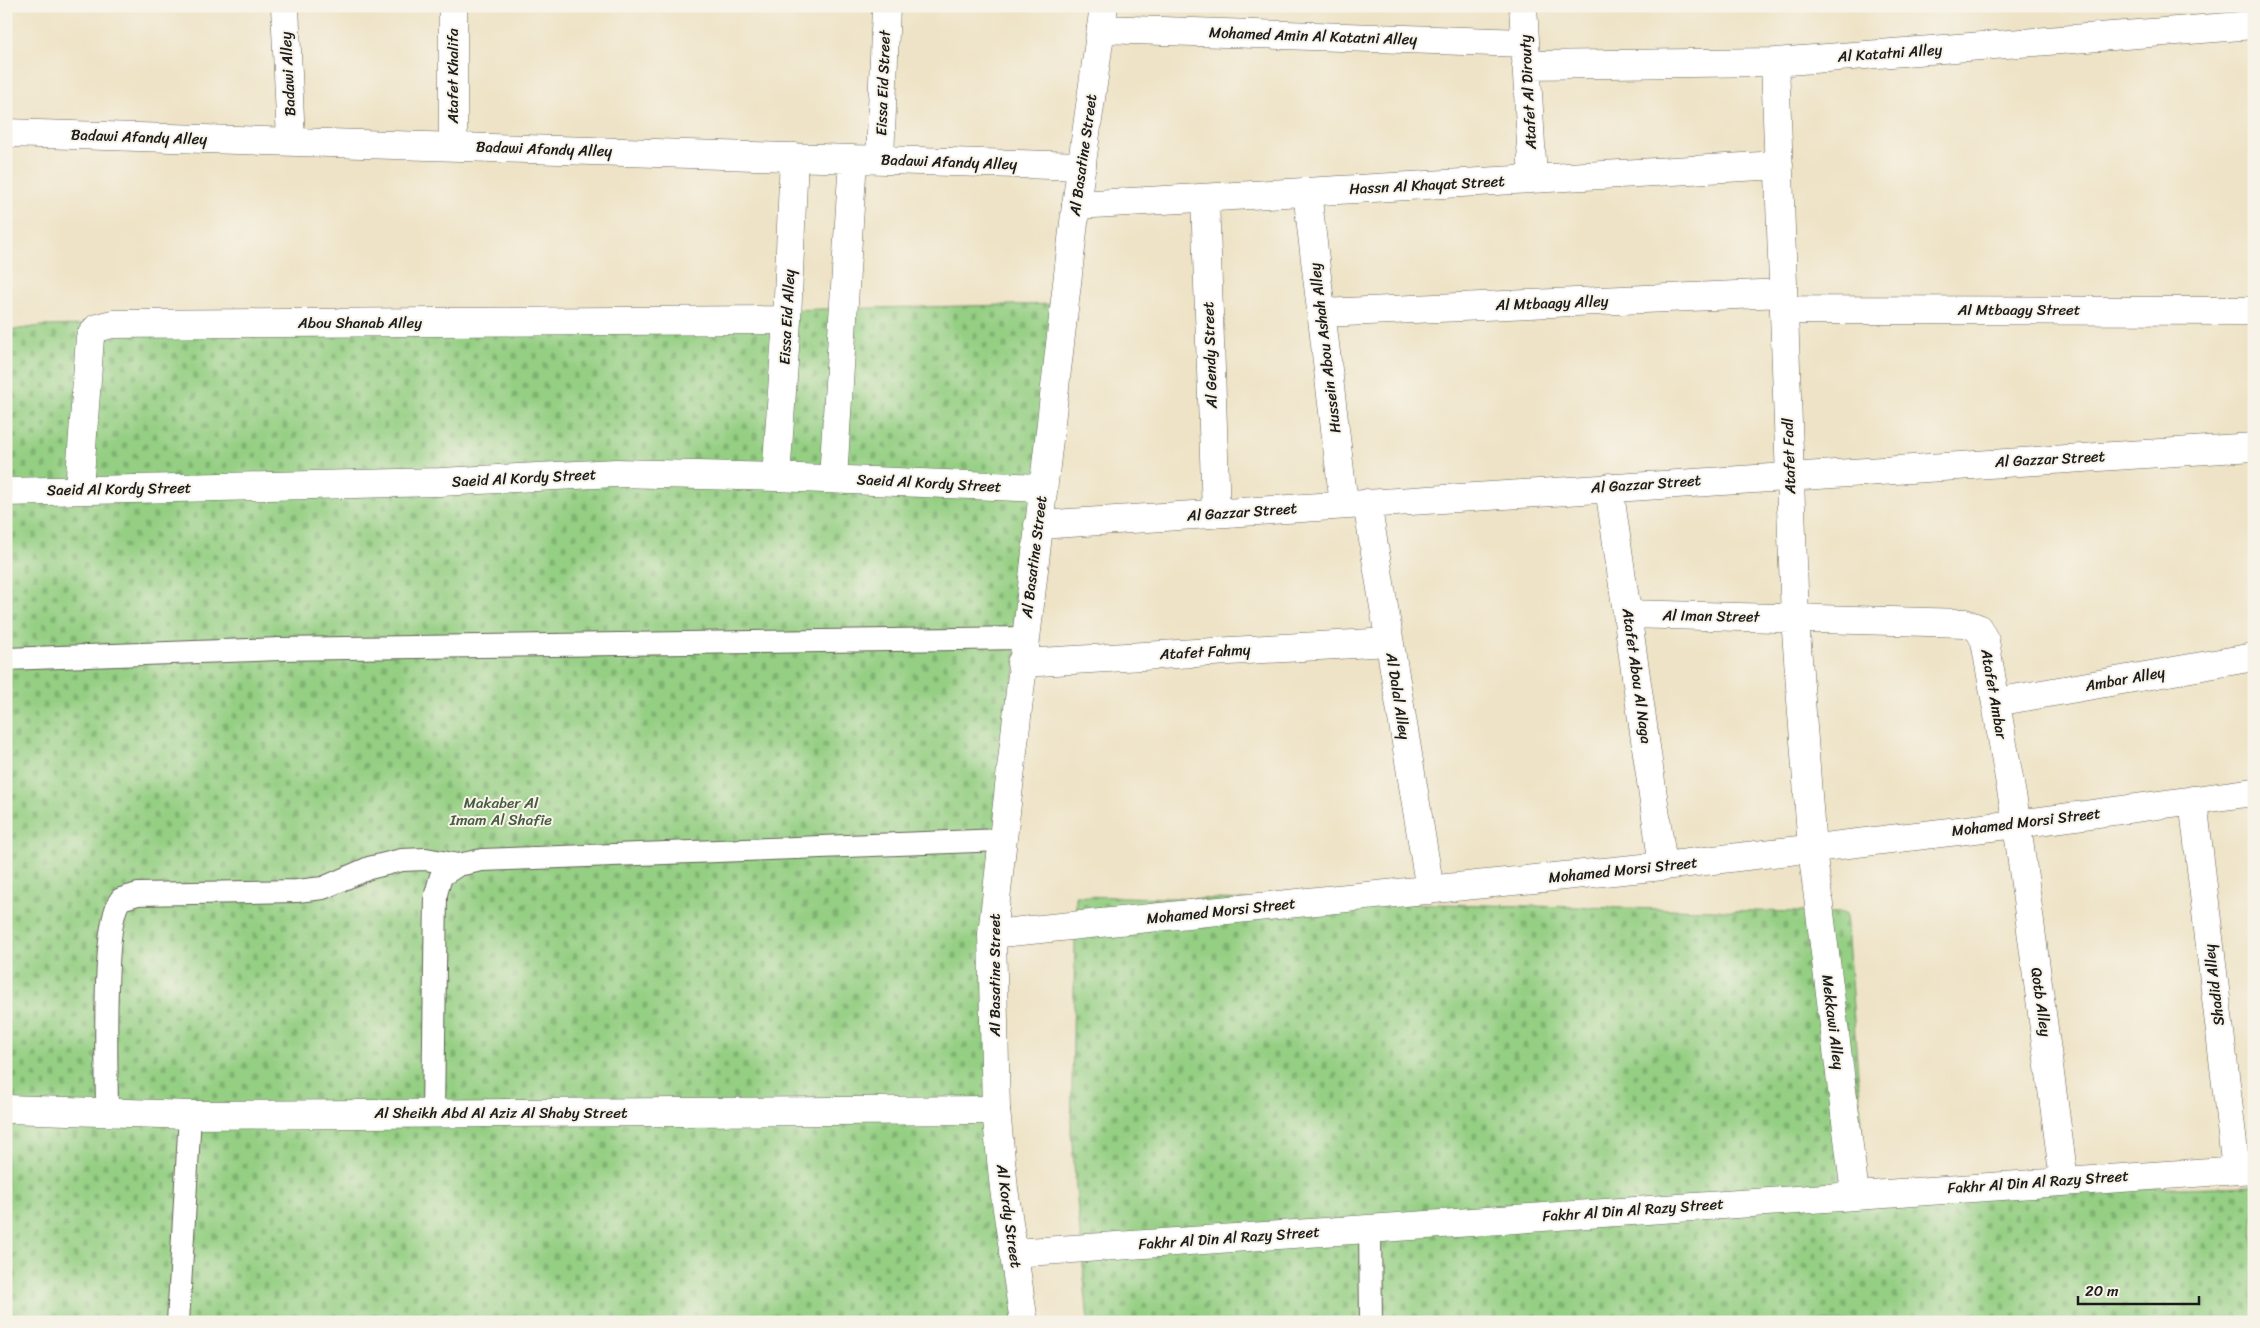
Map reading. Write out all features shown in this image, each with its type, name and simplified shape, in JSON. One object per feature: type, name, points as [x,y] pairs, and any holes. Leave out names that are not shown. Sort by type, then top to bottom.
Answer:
[{"type":"street","name":"Badawi Alley","points":[[285,6],[292,141]]},
{"type":"street","name":"Atafet Khalifa","points":[[453,6],[453,146]]},
{"type":"street","name":"Eissa Eid Street","points":[[832,479],[866,159],[886,6]]},
{"type":"street","name":"Atafet Al Dirouty","points":[[1523,6],[1533,179]]},
{"type":"street","name":"Mohamed Amin Al Katatni Alley","points":[[1102,17],[1526,54]]},
{"type":"street","name":"Al Basatine Street","points":[[996,1110],[992,934],[1042,488],[1076,205],[1102,17]]},
{"type":"street","name":"Al Katatni Alley","points":[[1526,54],[1775,62],[2254,25]]},
{"type":"street","name":"Atafet Fadl","points":[[1775,62],[1795,618],[1812,849]]},
{"type":"street","name":"Badawi Afandy Alley","points":[[6,133],[1082,166]]},
{"type":"street","name":"Eissa Eid Alley","points":[[776,477],[788,320],[794,157]]},
{"type":"street","name":"Hassn Al Khayat Street","points":[[1076,205],[1779,165]]},
{"type":"street","name":"Hussein Abou Ashah Alley","points":[[1307,192],[1321,313],[1355,504]]},
{"type":"street","name":"Al Gendy Street","points":[[1205,198],[1216,513]]},
{"type":"street","name":"Al Mtbaagy Street","points":[[1783,302],[2254,311]]},
{"type":"street","name":"Al Mtbaagy Alley","points":[[1321,313],[1783,302]]},
{"type":"street","name":"Abou Shanab Alley","points":[[79,490],[90,337],[97,328],[112,324],[788,320]]},
{"type":"street","name":"Al Gazzar Street","points":[[1038,525],[1609,486],[2254,447]]},
{"type":"street","name":"Saeid Al Kordy Street","points":[[6,492],[440,482],[616,473],[776,477],[1042,488]]},
{"type":"street","name":"Atafet Abou Al Naga","points":[[1609,486],[1664,866]]},
{"type":"street","name":"Al Dalal Alley","points":[[1355,504],[1389,642],[1430,890]]},
{"type":"street","name":"Al Iman Street","points":[[1628,614],[1795,618]]},
{"type":"street","name":"Atafet Ambar","points":[[1795,618],[1965,623],[1978,628],[1985,641],[2017,824]]},
{"type":"street","name":"Atafet Fahmy","points":[[1023,651],[1389,642]]},
{"type":"street","name":"Ambar Alley","points":[[1996,702],[2254,657]]},
{"type":"street","name":"Mohamed Morsi Street","points":[[992,934],[1664,866],[2017,824],[2254,792]]},
{"type":"street","name":"Shadid Alley","points":[[2193,800],[2245,1169]]},
{"type":"street","name":"Qotb Alley","points":[[2017,824],[2064,1180]]},
{"type":"street","name":"Mekkawi Alley","points":[[1812,849],[1855,1194]]},
{"type":"street","name":"Al Sheikh Abd Al Aziz Al Shaby Street","points":[[6,1109],[190,1115],[996,1110]]},
{"type":"street","name":"Al Kordy Street","points":[[996,1110],[1013,1253],[1024,1322]]},
{"type":"street","name":"Fakhr Al Din Al Razy Street","points":[[1013,1253],[1855,1194],[2245,1169]]},
{"type":"lane","points":[[6,659],[279,649],[1023,651]]},
{"type":"lane","points":[[433,1114],[436,894],[440,876],[458,865],[482,860],[1002,840]]},
{"type":"lane","points":[[106,1112],[108,955],[113,915],[121,899],[138,894],[297,891],[323,888],[369,868],[402,860],[426,859],[458,865]]},
{"type":"lane","points":[[178,1322],[190,1115]]},
{"type":"lane","points":[[1370,1229],[1371,1322]]},
{"type":"green space","name":"Makaber Al Imam Al Shafie","points":[[1057,304],[983,956],[1017,1322],[6,1322],[6,331],[41,326]]},
{"type":"green space","points":[[1076,896],[1846,913],[1867,1196],[2254,1186],[2254,1322],[1088,1322],[1071,1132]]}]
